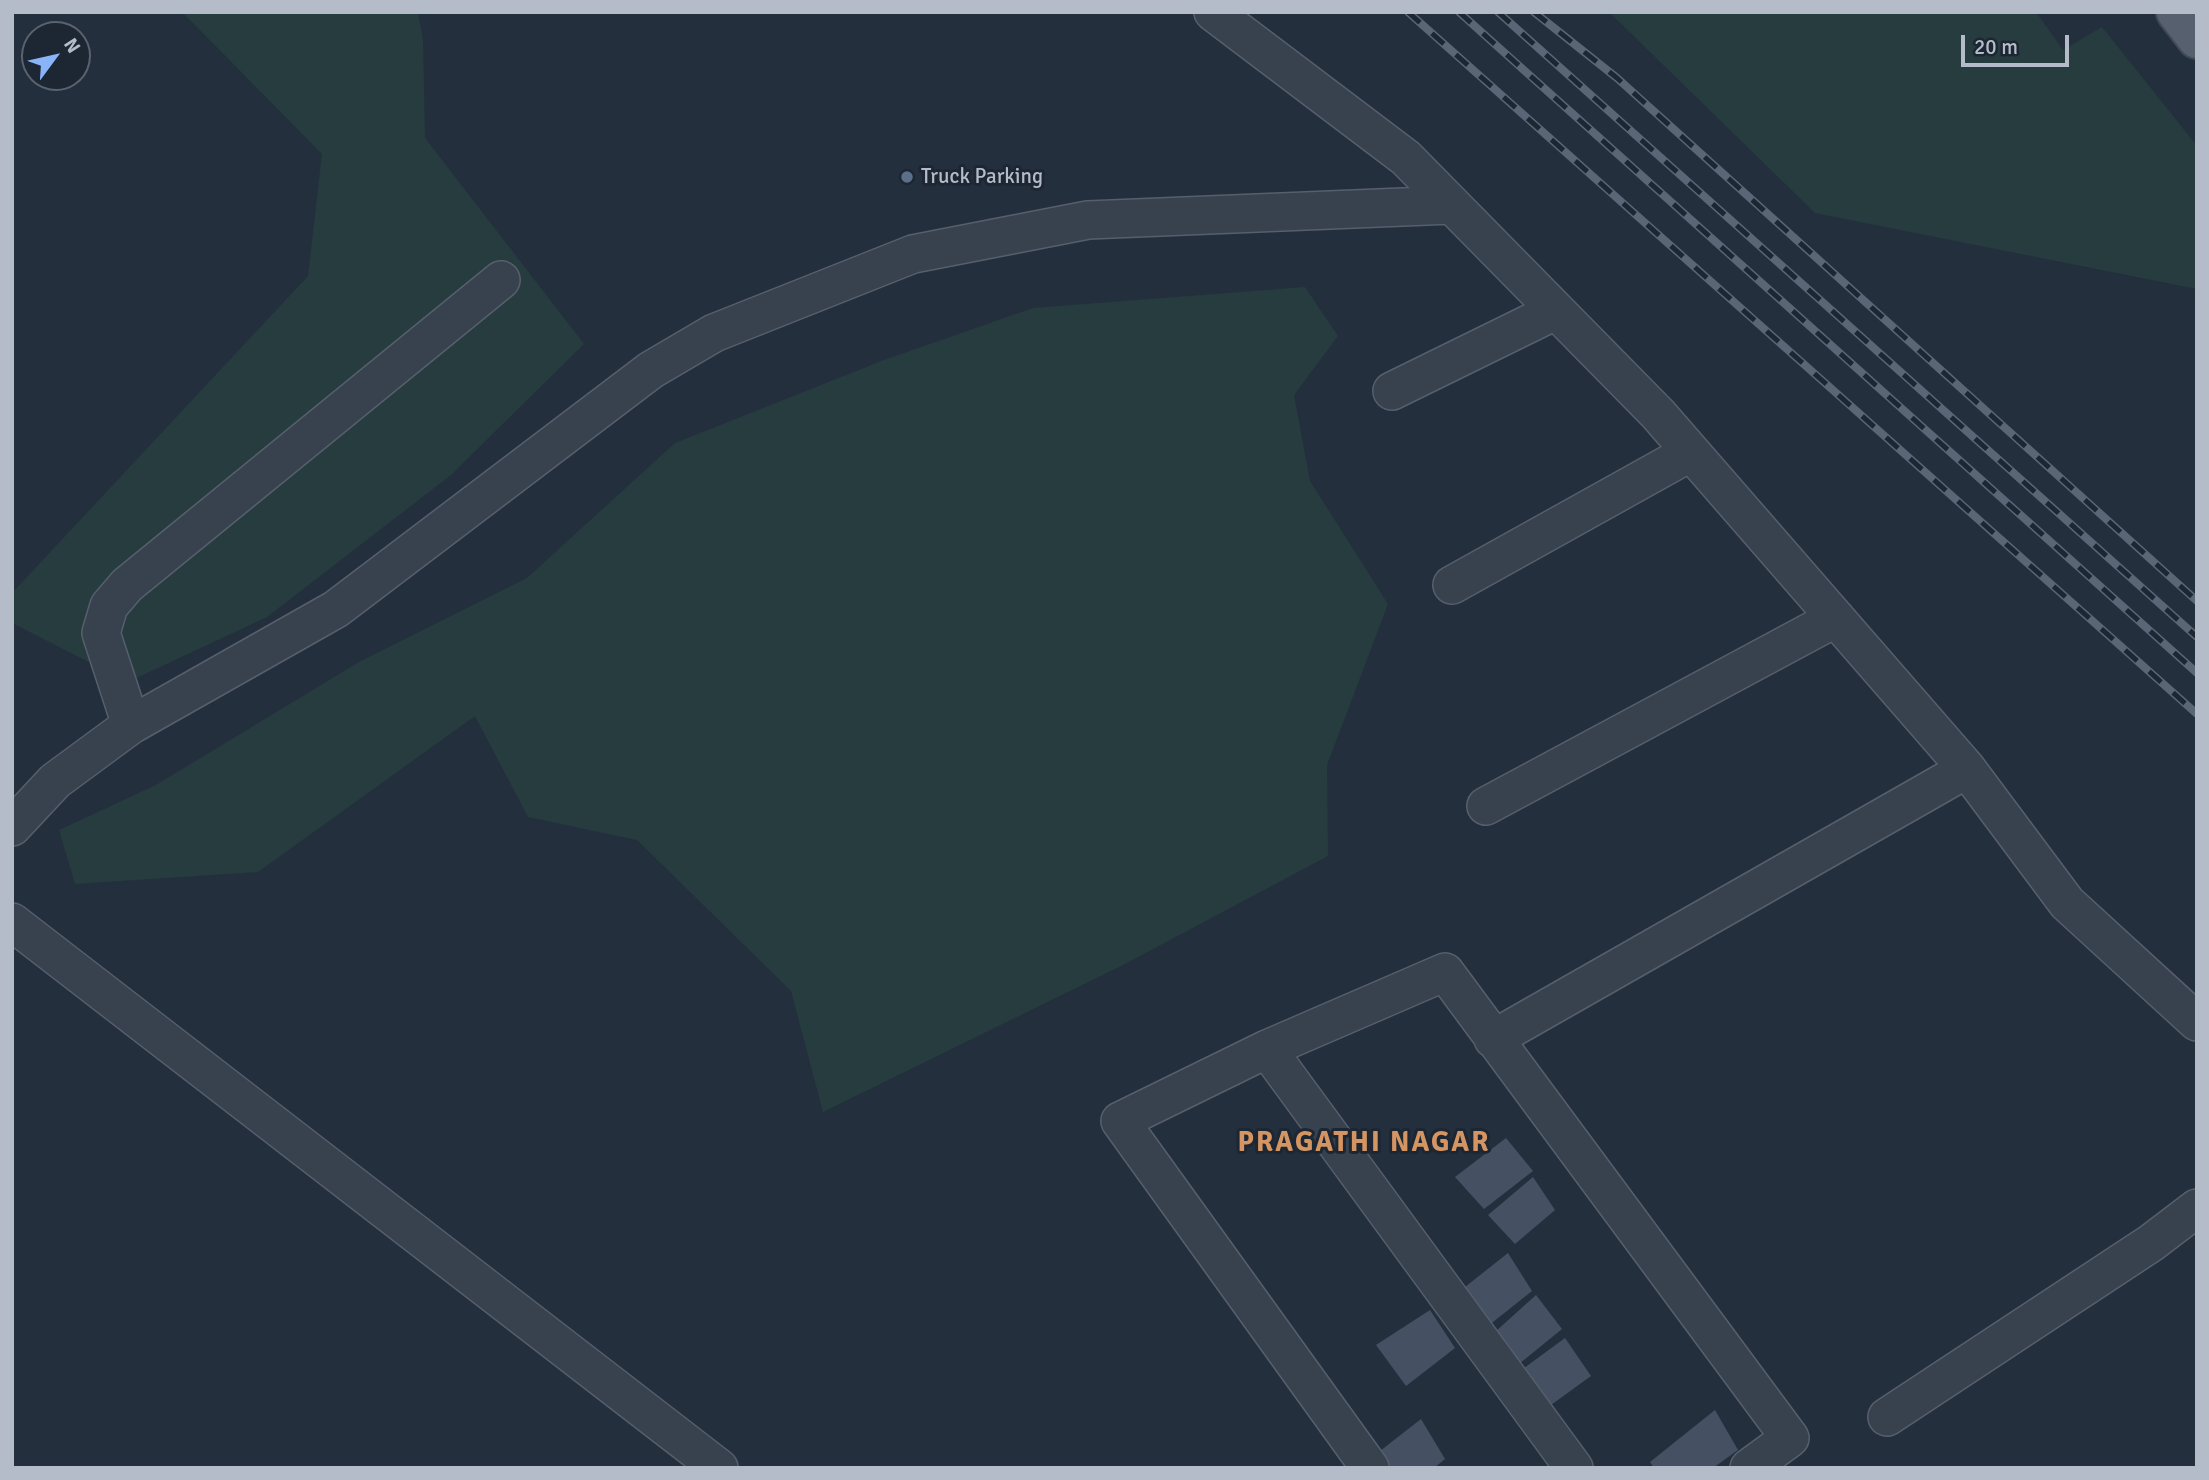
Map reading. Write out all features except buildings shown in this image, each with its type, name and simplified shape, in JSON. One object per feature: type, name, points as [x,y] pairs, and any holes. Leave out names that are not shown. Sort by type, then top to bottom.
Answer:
[{"type":"main road","points":[[2176,12],[2197,39]]},
{"type":"street","points":[[1213,12],[1406,158],[1691,452],[1967,769],[2067,903],[2197,1022]]},
{"type":"street","points":[[12,827],[55,781],[131,724],[336,609],[651,370],[714,333],[900,259],[962,243],[1088,220],[1451,205]]},
{"type":"street","points":[[131,724],[100,633],[109,606],[138,576],[501,280]]},
{"type":"street","points":[[1392,391],[1555,311]]},
{"type":"street","points":[[1452,585],[1691,452]]},
{"type":"street","points":[[1486,806],[1836,618]]},
{"type":"street","points":[[1493,1039],[1967,769]]},
{"type":"street","points":[[12,922],[719,1468]]},
{"type":"street","points":[[1370,1468],[1120,1121],[1268,1049],[1445,972],[1790,1438],[1749,1468]]},
{"type":"street","points":[[1268,1049],[1574,1468]]},
{"type":"street","points":[[1887,1417],[2151,1243],[2197,1208]]},
{"type":"green space","points":[[182,12],[418,12],[423,40],[425,138],[584,344],[451,475],[267,617],[128,682],[12,623],[12,593],[308,276],[322,154]]},
{"type":"green space","points":[[1609,12],[2036,12],[2063,50],[2102,27],[2197,146],[2197,289],[1815,213]]},
{"type":"green space","points":[[1305,287],[1338,336],[1294,395],[1310,481],[1388,604],[1327,765],[1328,856],[1123,965],[823,1112],[791,991],[637,840],[528,817],[475,716],[258,872],[75,884],[59,830],[156,785],[359,662],[527,578],[675,443],[884,360],[1033,308]]},
{"type":"railway","points":[[1408,12],[2197,714]]},
{"type":"railway","points":[[1459,12],[2197,673]]},
{"type":"railway","points":[[1498,12],[2197,637]]},
{"type":"railway","points":[[1534,12],[1617,78],[2197,601]]},
{"type":"place","name":"Truck Parking","points":[[907,177]]},
{"type":"district","name":"PRAGATHI NAGAR","points":[[1364,1144]]}]
